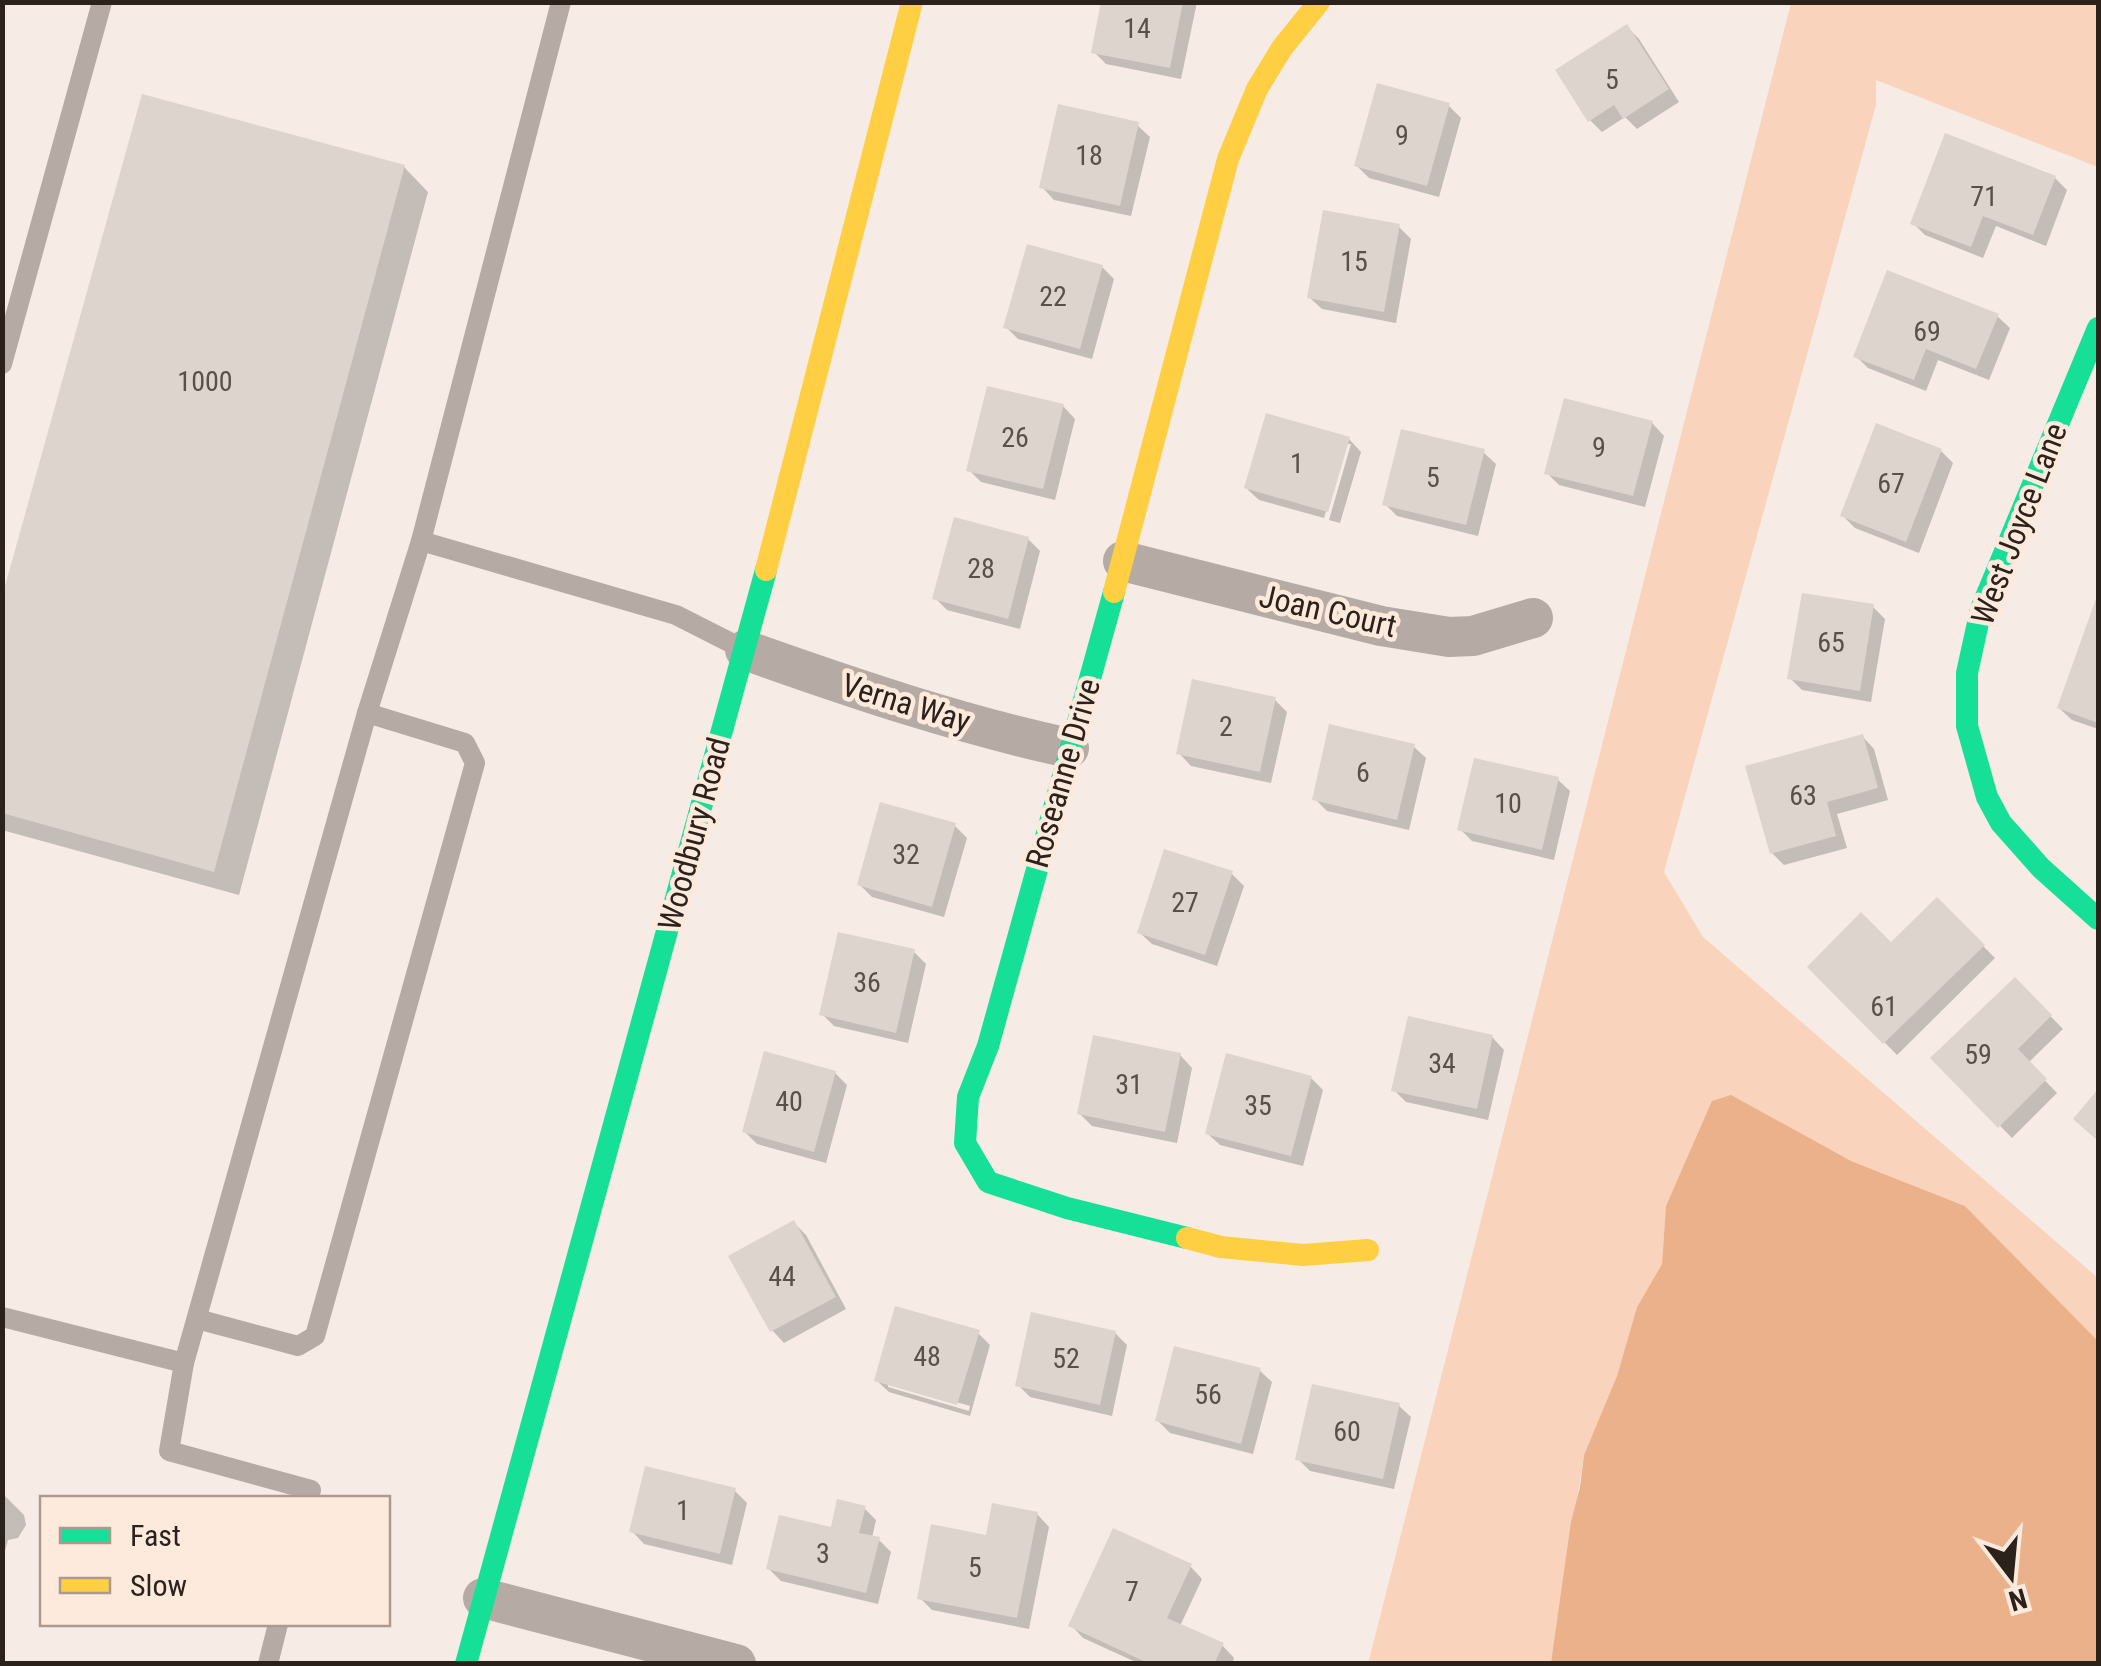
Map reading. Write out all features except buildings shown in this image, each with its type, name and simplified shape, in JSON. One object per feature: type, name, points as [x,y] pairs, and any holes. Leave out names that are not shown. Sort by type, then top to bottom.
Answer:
[{"type":"street","name":"Woodbury Road","points":[[466,1664],[745,650],[912,2]]},
{"type":"street","name":"Roseanne Drive","points":[[1319,2],[1282,48],[1257,89],[1228,160],[988,1046],[968,1097],[965,1142],[988,1182],[1068,1208],[1221,1247],[1304,1256],[1368,1250]]},
{"type":"street","name":"West Joyce Lane","points":[[2098,328],[1981,610],[1967,674],[1967,726],[1986,796],[2001,822],[2040,868],[2098,920]]},
{"type":"street","name":"Joan Court","points":[[1122,561],[1381,626],[1449,637],[1473,636],[1533,618]]},
{"type":"street","name":"Verna Way","points":[[745,650],[888,700],[1012,736],[1069,748]]},
{"type":"street","points":[[483,1598],[736,1664]]},
{"type":"lane","points":[[2,364],[102,2]]},
{"type":"lane","points":[[310,1496],[311,1490],[169,1451],[184,1363],[367,714],[422,541],[561,2]]},
{"type":"lane","points":[[422,541],[676,615],[745,650]]},
{"type":"lane","points":[[197,1320],[298,1346],[315,1336],[475,763],[465,743],[367,714]]},
{"type":"lane","points":[[2,1318],[184,1363]]},
{"type":"lane","points":[[268,1664],[278,1626]]},
{"type":"shaded area","points":[[1791,3],[2098,3],[2098,167],[1876,80],[1876,105],[1664,872],[1703,937],[2098,1278],[2098,1341],[1965,1206],[1851,1161],[1686,1163],[1666,1206],[1662,1264],[1637,1307],[1617,1376],[1584,1455],[1551,1663],[1368,1664]]},
{"type":"shaded area","points":[[1731,1095],[1851,1161],[1965,1206],[2098,1341],[2098,1663],[1551,1663],[1584,1455],[1617,1376],[1637,1307],[1662,1264],[1666,1206],[1712,1101]]},
{"type":"traffic: fast","points":[[2098,328],[1981,609],[1967,673],[1967,726],[1987,797],[2001,823],[2041,868],[2098,919]]},
{"type":"traffic: fast","points":[[466,1664],[766,570]]},
{"type":"traffic: fast","points":[[1114,592],[988,1046],[968,1097],[965,1143],[988,1182],[1067,1208],[1187,1238]]},
{"type":"traffic: slow","points":[[766,570],[912,2]]},
{"type":"traffic: slow","points":[[1114,592],[1228,159],[1257,89],[1282,48],[1319,2]]},
{"type":"traffic: slow","points":[[1187,1238],[1221,1247],[1303,1255],[1368,1250]]}]
